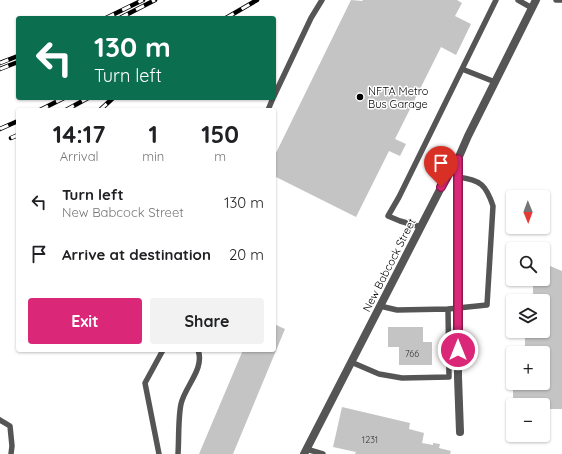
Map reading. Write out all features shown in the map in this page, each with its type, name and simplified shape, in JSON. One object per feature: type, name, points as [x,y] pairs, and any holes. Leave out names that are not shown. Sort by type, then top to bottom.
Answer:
[{"type":"street","name":"New Babcock Street","points":[[305,452],[448,174],[458,159],[536,0]]},
{"type":"street","points":[[458,159],[458,377],[460,432]]},
{"type":"lane","points":[[276,93],[311,18],[322,0]]},
{"type":"lane","points":[[421,227],[388,216],[399,197],[496,0]]},
{"type":"lane","points":[[518,0],[532,8]]},
{"type":"lane","points":[[556,0],[562,0]]},
{"type":"lane","points":[[462,69],[495,82]]},
{"type":"lane","points":[[380,306],[397,310],[448,309],[487,305],[493,206],[488,192],[480,183],[467,178],[458,177]]},
{"type":"lane","points":[[448,309],[450,377]]},
{"type":"lane","points":[[159,454],[145,383],[162,352]]},
{"type":"lane","points":[[178,454],[181,404],[198,369],[201,358],[199,352]]},
{"type":"lane","points":[[351,362],[378,374],[402,378],[458,377]]},
{"type":"lane","points":[[0,420],[10,426],[12,446],[11,454]]},
{"type":"lane","points":[[305,452],[323,454]]},
{"type":"building","name":"NFTA Metro Bus Garage","points":[[351,0],[457,0],[462,3],[455,16],[471,24],[456,55],[441,47],[395,139],[406,144],[400,156],[389,151],[356,217],[276,177],[276,153]]},
{"type":"building","points":[[550,266],[562,271],[562,409],[550,409],[550,398],[513,398],[513,390],[550,390],[550,346],[525,346],[525,338],[550,338],[550,294],[533,294],[533,286],[550,286]]},
{"type":"building","points":[[276,325],[285,329],[276,351]]},
{"type":"building","points":[[388,327],[423,327],[423,342],[432,342],[432,365],[399,365],[399,347],[388,347]]},
{"type":"building","points":[[242,352],[275,352],[233,454],[199,454]]},
{"type":"building","points":[[342,407],[410,423],[409,429],[424,433],[422,443],[433,445],[433,443],[440,444],[439,448],[451,451],[450,454],[355,454],[356,452],[333,447]]},
{"type":"railway","points":[[110,16],[143,0]]},
{"type":"railway","points":[[124,16],[155,0]]},
{"type":"railway","points":[[229,16],[257,0]]},
{"type":"railway","points":[[0,63],[16,57]]},
{"type":"railway","points":[[0,69],[16,63]]},
{"type":"railway","points":[[44,108],[60,100]]},
{"type":"railway","points":[[70,108],[84,100]]},
{"type":"railway","points":[[102,108],[111,100]]},
{"type":"railway","points":[[0,129],[16,122]]},
{"type":"railway","points":[[11,138],[16,136]]},
{"type":"place","name":"NFTA Metro Bus Garage","points":[[360,97]]},
{"type":"route","points":[[441,187],[458,159],[458,350]]}]
